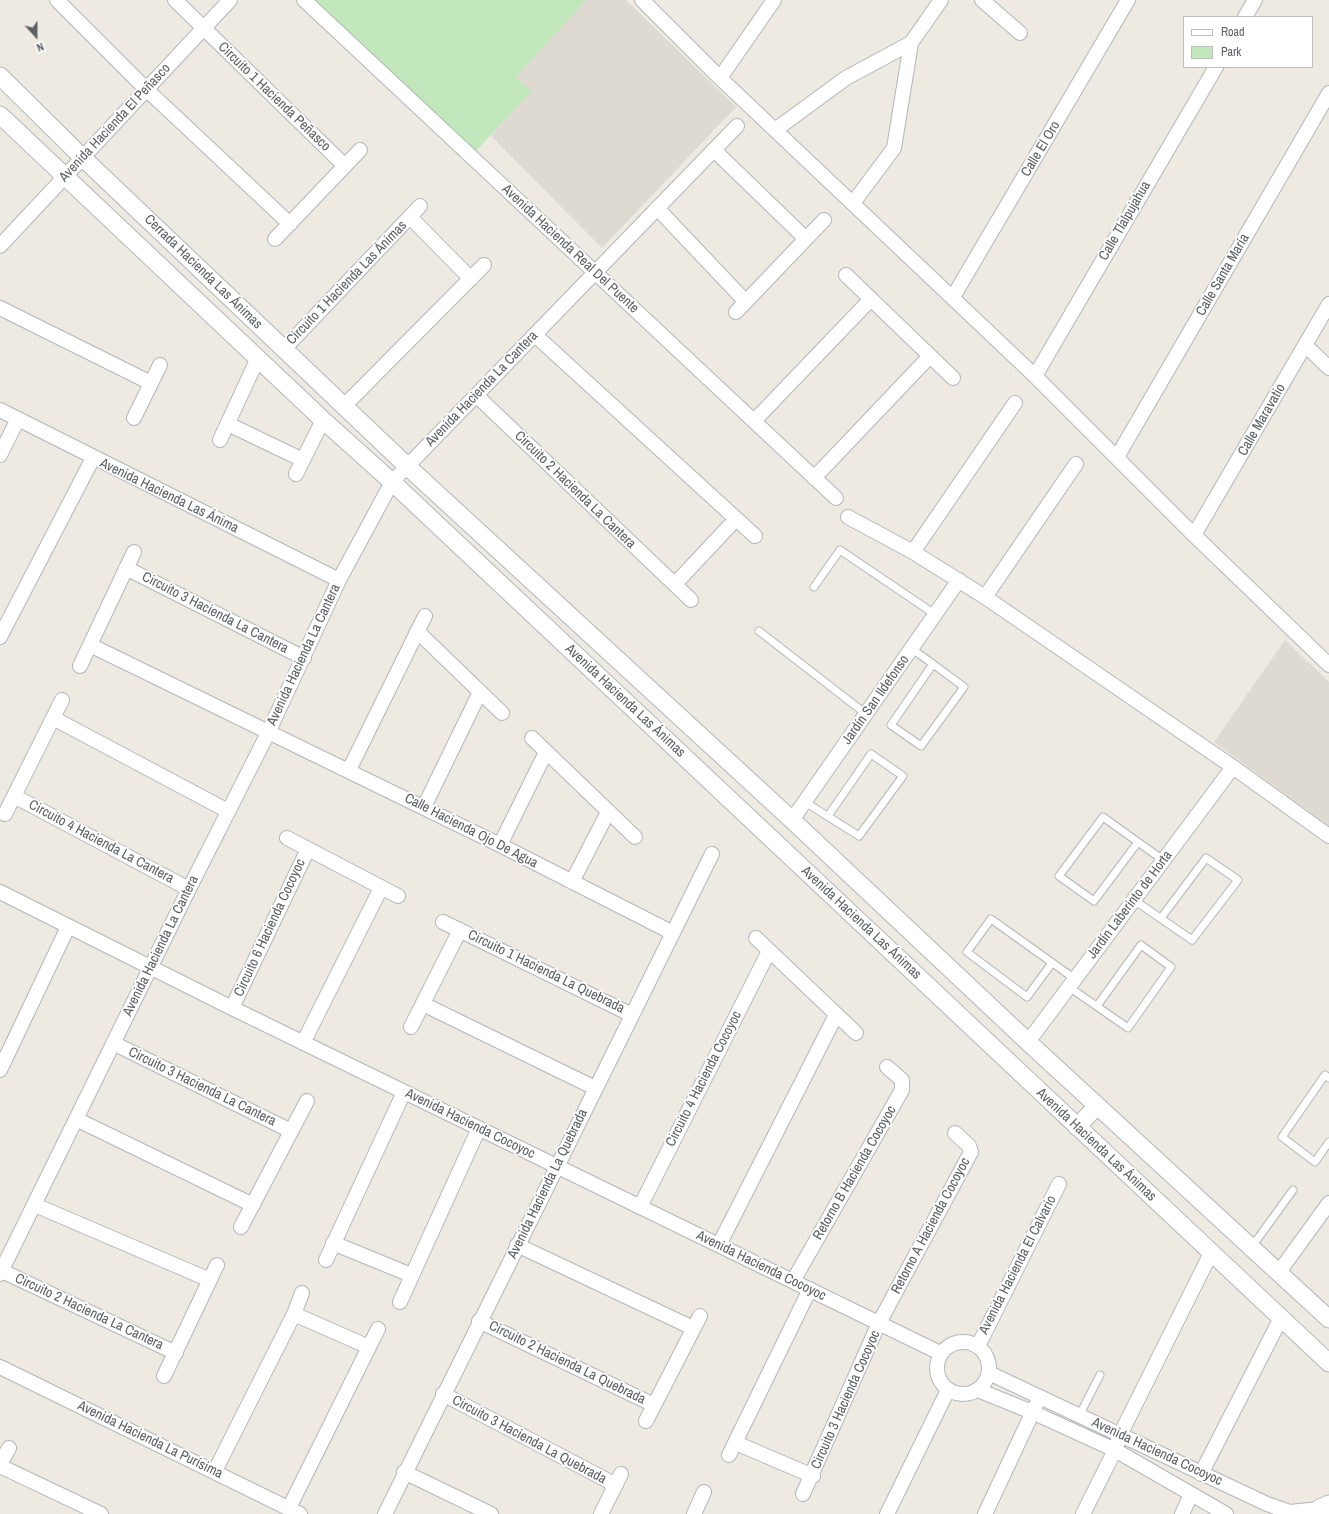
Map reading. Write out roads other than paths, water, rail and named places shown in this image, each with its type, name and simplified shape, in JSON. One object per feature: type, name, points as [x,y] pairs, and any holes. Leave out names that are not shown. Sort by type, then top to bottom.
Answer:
[{"type":"street","points":[[57,0],[146,89],[290,224]]},
{"type":"street","name":"Circuito 1 Hacienda Peñasco","points":[[175,0],[345,166]]},
{"type":"street","name":"Avenida Hacienda El Peñasco","points":[[1,243],[83,158],[230,0]]},
{"type":"street","name":"Avenida Hacienda Real Del Puente","points":[[304,0],[836,498]]},
{"type":"street","points":[[642,0],[720,78],[1035,376],[1194,535],[1329,665]]},
{"type":"street","points":[[720,78],[774,0]]},
{"type":"street","points":[[853,203],[894,148],[911,43],[941,0]]},
{"type":"street","points":[[982,0],[1020,33]]},
{"type":"street","name":"Calle El Oro","points":[[953,297],[1128,0]]},
{"type":"street","points":[[1246,16],[1255,0]]},
{"type":"street","points":[[775,130],[846,78],[911,43]]},
{"type":"street","name":"Calle Tlalpujahua","points":[[1035,376],[1215,68]]},
{"type":"street","name":"Cerrada Hacienda Las Ánimas","points":[[0,76],[83,158],[407,466]]},
{"type":"street","name":"Calle Santa María","points":[[1117,457],[1329,93]]},
{"type":"street","name":"Cerrada Hacienda Las Ánimas","points":[[0,115],[323,420],[392,482]]},
{"type":"street","name":"Avenida Hacienda La Cantera","points":[[1,1273],[189,889],[268,733],[339,580],[392,482],[737,126]]},
{"type":"street","points":[[275,240],[360,150]]},
{"type":"street","points":[[714,150],[806,239]]},
{"type":"street","name":"Circuito 1 Hacienda Las Ánimas","points":[[284,349],[420,206]]},
{"type":"street","points":[[657,208],[741,307],[824,220]]},
{"type":"street","name":"Circuito 1 Hacienda Las Ánimas","points":[[410,217],[470,278]]},
{"type":"street","points":[[344,406],[484,265]]},
{"type":"street","points":[[846,275],[953,378]]},
{"type":"street","points":[[754,421],[871,299]]},
{"type":"street","name":"Calle Maravatio","points":[[1194,535],[1329,304]]},
{"type":"street","points":[[0,308],[151,384]]},
{"type":"street","points":[[535,335],[755,536]]},
{"type":"street","points":[[1305,345],[1329,368]]},
{"type":"street","points":[[814,478],[930,356]]},
{"type":"street","points":[[220,440],[258,358]]},
{"type":"street","points":[[134,418],[160,365]]},
{"type":"street","name":"Circuito 2 Hacienda La Cantera","points":[[476,395],[691,600]]},
{"type":"street","points":[[913,552],[1015,403]]},
{"type":"street","name":"Avenida Hacienda Las Ánima","points":[[0,410],[93,458],[339,580]]},
{"type":"street","points":[[0,455],[18,419]]},
{"type":"street","points":[[296,474],[323,420]]},
{"type":"street","points":[[228,424],[303,460]]},
{"type":"street","points":[[0,637],[5,617],[93,458]]},
{"type":"street","points":[[985,597],[1076,464]]},
{"type":"street","name":"Avenida Hacienda Las Ánimas","points":[[407,466],[792,820],[1028,1042],[1329,1319]]},
{"type":"street","name":"Avenida Hacienda Las Ánimas","points":[[392,482],[1211,1253],[1329,1362]]},
{"type":"street","points":[[848,517],[913,552],[985,597],[1233,767],[1329,836]]},
{"type":"street","points":[[675,584],[736,519]]},
{"type":"street","name":"Circuito 3 Hacienda La Cantera","points":[[80,666],[134,552]]},
{"type":"street","name":"Circuito 3 Hacienda La Cantera","points":[[126,568],[304,658]]},
{"type":"street","name":"Jardín San Ildefonso","points":[[792,820],[959,580]]},
{"type":"street","points":[[349,770],[425,616]]},
{"type":"street","points":[[418,631],[502,713]]},
{"type":"street","points":[[90,645],[268,733]]},
{"type":"street","points":[[424,807],[480,692]]},
{"type":"street","name":"Circuito 4 Hacienda La Cantera","points":[[5,814],[62,700]]},
{"type":"street","points":[[53,718],[228,811]]},
{"type":"street","name":"Calle Hacienda Ojo De Agua","points":[[268,733],[349,770],[424,807],[673,933]]},
{"type":"street","points":[[532,738],[634,837]]},
{"type":"street","points":[[500,845],[546,752]]},
{"type":"street","name":"Jardín Laberinto de Horta","points":[[1028,1042],[1233,767]]},
{"type":"street","name":"Circuito 4 Hacienda La Cantera","points":[[14,796],[189,889]]},
{"type":"street","points":[[572,882],[608,812]]},
{"type":"street","name":"Circuito 6 Hacienda Cocoyoc","points":[[287,838],[398,896]]},
{"type":"street","name":"Circuito 6 Hacienda Cocoyoc","points":[[232,1008],[308,849]]},
{"type":"street","name":"Avenida Hacienda La Quebrada","points":[[385,1514],[404,1472],[712,854]]},
{"type":"street","points":[[303,1043],[381,888]]},
{"type":"street","name":"Avenida Hacienda Cocoyoc","points":[[0,892],[303,1043],[940,1353]]},
{"type":"street","name":"Circuito 1 Hacienda La Quebrada","points":[[442,922],[632,1015]]},
{"type":"street","points":[[0,1070],[68,927]]},
{"type":"street","name":"Circuito 1 Hacienda La Quebrada","points":[[411,1027],[460,930]]},
{"type":"street","points":[[756,938],[856,1033]]},
{"type":"street","name":"Circuito 4 Hacienda Cocoyoc","points":[[640,1207],[769,950]]},
{"type":"street","points":[[423,1004],[595,1088]]},
{"type":"street","points":[[719,1245],[836,1015]]},
{"type":"street","name":"Circuito 3 Hacienda La Cantera","points":[[113,1043],[291,1131]]},
{"type":"street","name":"Retorno B Hacienda Cocoyoc","points":[[793,1281],[902,1090],[902,1080],[887,1067]]},
{"type":"street","points":[[326,1260],[404,1092]]},
{"type":"street","name":"Circuito 3 Hacienda La Cantera","points":[[241,1227],[307,1101]]},
{"type":"street","points":[[1077,1126],[1097,1106]]},
{"type":"street","points":[[76,1119],[253,1205]]},
{"type":"street","points":[[400,1302],[479,1128]]},
{"type":"street","name":"Retorno A Hacienda Cocoyoc","points":[[879,1323],[970,1152],[969,1146],[955,1133]]},
{"type":"street","name":"Avenida Hacienda El Calvario","points":[[978,1346],[1059,1184]]},
{"type":"street","points":[[1279,1272],[1329,1203]]},
{"type":"street","points":[[35,1205],[210,1280]]},
{"type":"street","points":[[333,1243],[412,1275]]},
{"type":"street","name":"Circuito 2 Hacienda La Quebrada","points":[[518,1244],[697,1322],[646,1420]]},
{"type":"street","points":[[1083,1514],[1115,1450],[1120,1435],[1211,1253]]},
{"type":"street","name":"Circuito 2 Hacienda La Cantera","points":[[164,1376],[217,1265]]},
{"type":"street","name":"Circuito 2 Hacienda La Cantera","points":[[1,1273],[176,1353]]},
{"type":"street","points":[[729,1456],[810,1289]]},
{"type":"street","points":[[215,1471],[294,1314],[302,1293]]},
{"type":"street","points":[[294,1314],[369,1347]]},
{"type":"street","points":[[1202,1474],[1281,1318]]},
{"type":"street","name":"Circuito 2 Hacienda La Quebrada","points":[[479,1321],[654,1405]]},
{"type":"street","name":"Circuito 3 Hacienda Cocoyoc","points":[[803,1494],[813,1476],[879,1323]]},
{"type":"street","points":[[295,1511],[378,1329]]},
{"type":"street","points":[[958,1342],[968,1342],[978,1346],[985,1353],[989,1362],[989,1373],[985,1382],[978,1390],[968,1394],[958,1394],[948,1390],[941,1383],[936,1373],[940,1353],[948,1346],[958,1342]]},
{"type":"street","name":"Avenida Hacienda La Purísima","points":[[0,1367],[295,1511]]},
{"type":"street","name":"Avenida Hacienda Cocoyoc","points":[[989,1373],[1267,1504],[1290,1513],[1326,1508]]},
{"type":"street","points":[[887,1514],[948,1390]]},
{"type":"street","name":"Avenida Hacienda Cocoyoc","points":[[978,1390],[1032,1412],[1115,1450],[1226,1514]]},
{"type":"street","name":"Circuito 3 Hacienda La Quebrada","points":[[443,1394],[619,1479],[601,1514]]},
{"type":"street","points":[[985,1514],[1032,1412],[1041,1397]]},
{"type":"street","name":"Circuito 3 Hacienda Cocoyoc","points":[[736,1443],[813,1476]]},
{"type":"street","points":[[9,1448],[0,1465],[99,1514]]},
{"type":"street","points":[[404,1472],[491,1514]]},
{"type":"street","points":[[698,1512],[704,1492]]},
{"type":"street","points":[[1182,1514],[1191,1495]]},
{"type":"lane","points":[[814,587],[840,550],[936,615]]},
{"type":"lane","points":[[759,631],[866,714]]},
{"type":"lane","points":[[912,649],[933,664],[964,687],[921,746],[891,725],[933,664]]},
{"type":"lane","points":[[805,802],[859,836],[903,776],[871,754],[828,816]]},
{"type":"lane","points":[[1138,842],[1094,901],[1059,876],[1103,816],[1163,860]]},
{"type":"lane","points":[[1134,900],[1192,940],[1238,880],[1206,858],[1161,918]]},
{"type":"lane","points":[[1052,963],[1027,997],[967,952],[991,919],[1052,963],[1097,1006],[1128,1028],[1172,967],[1141,945],[1097,1006]]},
{"type":"lane","points":[[1329,1078],[1325,1075],[1282,1137],[1315,1162],[1329,1142]]},
{"type":"lane","points":[[1251,1248],[1293,1190]]},
{"type":"lane","points":[[1079,1416],[1100,1375]]}]
